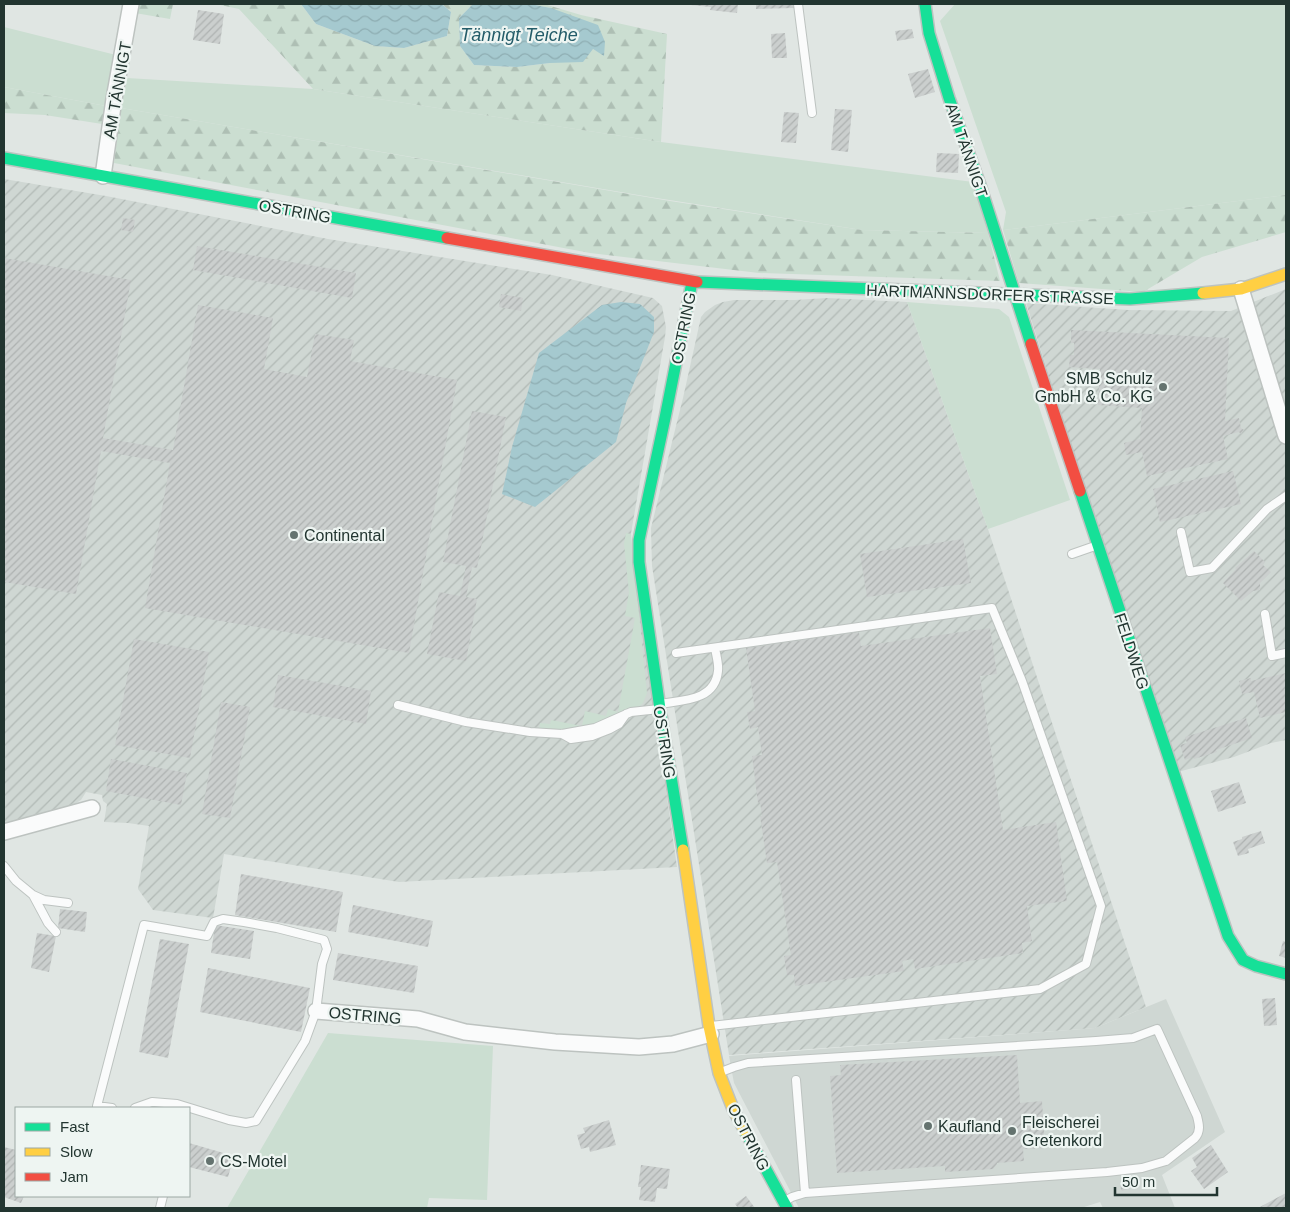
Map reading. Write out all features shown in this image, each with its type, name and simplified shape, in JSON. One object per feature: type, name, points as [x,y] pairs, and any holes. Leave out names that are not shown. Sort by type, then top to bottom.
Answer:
[{"type":"main road","name":"AM TÄNNIGT","points":[[925,4],[929,33],[1014,294]]},
{"type":"main road","name":"OSTRING","points":[[4,158],[692,282],[639,540],[639,562],[659,707],[686,867],[710,1030],[719,1073],[733,1109],[785,1205]]},
{"type":"main road","name":"HARTMANNSDORFER STRASSE","points":[[692,282],[1130,299],[1241,289],[1286,274]]},
{"type":"main road","name":"FELDWEG","points":[[1014,294],[1228,936],[1243,960],[1256,966],[1286,974]]},
{"type":"street","name":"AM TÄNNIGT","points":[[102,176],[131,4]]},
{"type":"street","points":[[1241,289],[1284,418],[1286,436]]},
{"type":"street","points":[[4,832],[92,808]]},
{"type":"street","name":"OSTRING","points":[[316,1011],[418,1019],[465,1032],[555,1042],[639,1048],[674,1044],[710,1030]]},
{"type":"lane","points":[[798,4],[812,113]]},
{"type":"lane","points":[[1181,532],[1190,572],[1212,568],[1267,509],[1286,496]]},
{"type":"lane","points":[[1072,554],[1097,545]]},
{"type":"lane","points":[[676,653],[992,608],[1022,681],[1101,906],[1086,964],[1040,989],[793,1016],[710,1030]]},
{"type":"lane","points":[[1264,614],[1272,656],[1286,653]]},
{"type":"lane","points":[[398,705],[466,722],[530,732],[562,734],[571,739],[592,736],[619,724],[626,714],[631,712],[659,707],[706,694],[716,683],[718,670],[716,648]]},
{"type":"lane","points":[[4,866],[16,881],[33,895],[44,900],[68,903]]},
{"type":"lane","points":[[33,895],[48,923],[56,932]]},
{"type":"lane","points":[[104,1107],[97,1106],[144,925],[207,936],[214,922],[223,919],[277,928],[324,940],[327,949],[322,964],[316,1011],[305,1041],[256,1121],[246,1124],[190,1108]]},
{"type":"lane","points":[[719,1073],[748,1063],[1133,1038],[1157,1029],[1197,1116],[1199,1125],[1196,1138],[1166,1160],[1142,1168],[1088,1174],[805,1193],[792,1197],[785,1205]]},
{"type":"lane","points":[[796,1080],[805,1193]]},
{"type":"lane","points":[[137,1107],[152,1102],[177,1104],[187,1107]]},
{"type":"shaded area","points":[[4,179],[106,196],[328,239],[552,275],[653,298],[662,306],[666,327],[665,337],[630,539],[677,867],[399,882],[224,854],[213,918],[153,910],[138,889],[149,826],[104,822],[107,804],[103,801],[102,795],[86,792],[81,800],[70,807],[4,825]]},
{"type":"shaded area","points":[[1286,289],[1286,740],[1271,743],[1234,757],[1174,773],[1026,303],[1128,310],[1231,311]]},
{"type":"shaded area","points":[[827,298],[907,302],[988,529],[1146,1007],[1095,1028],[729,1055],[652,566],[651,528],[701,317],[715,305],[734,300]]},
{"type":"shaded area","points":[[1166,999],[1225,1132],[1162,1175],[1175,1208],[1103,1208],[1100,1202],[1081,1208],[799,1208],[734,1083],[729,1056],[1095,1028]]},
{"type":"green space","points":[[136,4],[173,4],[170,19],[135,13]]},
{"type":"green space","points":[[216,4],[301,4],[316,24],[375,46],[404,48],[447,36],[451,12],[442,4],[473,4],[459,18],[460,46],[474,65],[517,67],[550,63],[593,49],[604,55],[551,8],[530,4],[544,4],[581,15],[667,34],[661,142],[313,89],[239,9]]},
{"type":"green space","points":[[955,4],[1286,4],[1286,195],[1003,230],[1006,212],[940,21]]},
{"type":"green space","points":[[4,27],[116,55],[106,106],[4,87]]},
{"type":"green space","points":[[127,78],[313,89],[661,142],[973,182],[988,233],[862,230],[650,197],[121,108]]},
{"type":"green space","points":[[4,87],[106,106],[102,124],[45,115],[4,113]]},
{"type":"green space","points":[[121,108],[670,201],[862,230],[988,233],[1000,281],[759,273],[590,253],[114,163]]},
{"type":"green space","points":[[1286,195],[1286,232],[1202,257],[1143,292],[1019,283],[1003,230]]},
{"type":"green space","points":[[907,302],[999,309],[1009,317],[1070,500],[988,529]]},
{"type":"green space","points":[[626,533],[631,534],[647,693],[643,703],[639,707],[591,726],[558,731],[539,729],[540,723],[550,724],[551,720],[582,726],[585,711],[606,716],[608,709],[618,712],[635,618],[625,616],[629,592],[624,544]]},
{"type":"green space","points":[[328,1033],[493,1046],[487,1200],[429,1198],[427,1208],[227,1208]]},
{"type":"water","name":"Tännigt Teiche","points":[[301,4],[442,4],[451,12],[447,36],[404,48],[375,46],[316,24]]},
{"type":"water","name":"Tännigt Teiche","points":[[473,4],[530,4],[551,8],[598,25],[605,42],[604,56],[593,49],[583,62],[517,67],[474,65],[460,46],[459,18]]},
{"type":"water","points":[[621,302],[640,304],[654,317],[654,332],[626,403],[616,442],[535,507],[502,494],[512,447],[539,353],[602,305]]},
{"type":"building","points":[[691,4],[738,4],[737,13],[710,10],[711,7]]},
{"type":"building","points":[[756,4],[793,4],[794,8],[756,9]]},
{"type":"building","points":[[198,10],[224,14],[220,44],[193,40]]},
{"type":"building","points":[[912,29],[914,38],[897,41],[895,31]]},
{"type":"building","points":[[785,33],[787,58],[772,58],[771,34]]},
{"type":"building","points":[[928,69],[935,92],[915,98],[908,74]]},
{"type":"building","points":[[835,109],[852,110],[848,152],[831,150]]},
{"type":"building","points":[[784,112],[799,113],[796,143],[781,142]]},
{"type":"building","points":[[937,153],[959,154],[958,173],[936,172]]},
{"type":"building","points":[[123,218],[135,220],[133,232],[121,230]]},
{"type":"building","points":[[197,246],[356,273],[352,298],[193,270]]},
{"type":"building","name":"Continental","points":[[4,258],[131,280],[103,438],[173,450],[198,305],[273,318],[264,369],[307,377],[315,334],[354,340],[350,361],[457,380],[409,653],[145,608],[170,463],[101,451],[76,594],[4,582]]},
{"type":"building","points":[[501,294],[523,298],[521,311],[499,307]]},
{"type":"building","name":"SMB Schulz GmbH & Co. KG","points":[[1071,330],[1229,338],[1225,421],[1239,418],[1241,428],[1244,430],[1241,434],[1239,432],[1223,436],[1228,459],[1147,476],[1142,452],[1126,455],[1124,443],[1140,439],[1142,408],[1098,405],[1100,369],[1069,367],[1070,355],[1074,355],[1074,343],[1071,343]]},
{"type":"building","points":[[472,411],[506,417],[477,568],[472,567],[466,597],[477,599],[466,661],[427,654],[439,592],[460,596],[466,566],[443,562]]},
{"type":"building","points":[[1233,471],[1241,504],[1160,522],[1153,489]]},
{"type":"building","points":[[963,539],[971,583],[867,597],[860,554]]},
{"type":"building","points":[[1254,551],[1265,562],[1263,565],[1271,572],[1260,583],[1260,590],[1253,591],[1241,601],[1223,583],[1235,568]]},
{"type":"building","points":[[990,628],[997,674],[980,676],[1003,830],[1056,822],[1067,901],[1027,906],[1032,941],[1022,943],[1023,953],[915,969],[913,959],[902,961],[904,971],[795,986],[794,975],[787,975],[784,956],[791,955],[777,862],[767,863],[760,816],[762,816],[760,802],[758,803],[752,756],[762,755],[758,727],[750,729],[747,712],[755,711],[746,648],[859,632],[861,646]]},
{"type":"building","points":[[134,639],[209,652],[190,758],[115,745]]},
{"type":"building","points":[[1286,673],[1286,712],[1260,718],[1254,692],[1242,694],[1239,681],[1251,678],[1251,681]]},
{"type":"building","points":[[278,675],[371,691],[366,724],[273,707]]},
{"type":"building","points":[[221,702],[250,707],[230,818],[202,814]]},
{"type":"building","points":[[1246,718],[1252,738],[1216,750],[1217,752],[1185,760],[1180,745],[1187,743],[1185,737]]},
{"type":"building","points":[[111,759],[187,773],[181,805],[106,791]]},
{"type":"building","points":[[1239,782],[1246,803],[1218,812],[1211,791]]},
{"type":"building","points":[[1261,831],[1265,843],[1248,849],[1249,853],[1238,856],[1233,842]]},
{"type":"building","points":[[241,874],[343,892],[336,932],[235,915]]},
{"type":"building","points":[[353,905],[433,921],[428,947],[348,932]]},
{"type":"building","points":[[60,909],[87,912],[85,932],[58,928]]},
{"type":"building","points":[[215,925],[254,931],[250,959],[211,953]]},
{"type":"building","points":[[37,933],[56,936],[49,972],[31,968]]},
{"type":"building","points":[[160,939],[189,944],[168,1058],[139,1052]]},
{"type":"building","points":[[1283,941],[1286,942],[1286,958],[1279,956]]},
{"type":"building","points":[[338,953],[418,966],[414,993],[333,980]]},
{"type":"building","points":[[208,968],[310,988],[301,1032],[200,1012]]},
{"type":"building","points":[[1275,998],[1277,1025],[1264,1026],[1262,999]]},
{"type":"building","name":"Kaufland","points":[[1017,1055],[1020,1103],[1042,1101],[1045,1148],[1023,1149],[1024,1161],[997,1163],[993,1169],[945,1172],[945,1166],[837,1173],[830,1076],[841,1075],[840,1065]]},
{"type":"building","points":[[609,1120],[616,1145],[590,1152],[589,1147],[581,1149],[577,1135],[585,1133],[583,1128]]},
{"type":"building","name":"CS-Motel","points":[[190,1143],[234,1156],[228,1177],[190,1167]]},
{"type":"building","points":[[1211,1145],[1228,1172],[1204,1189],[1191,1171],[1197,1167],[1192,1158]]},
{"type":"building","points":[[4,1147],[15,1150],[15,1197],[24,1197],[21,1203],[4,1197]]},
{"type":"building","points":[[641,1165],[670,1169],[667,1189],[657,1188],[655,1202],[639,1200],[641,1187],[638,1187]]},
{"type":"building","points":[[1128,1183],[1130,1188],[1122,1191],[1120,1187]]},
{"type":"building","points":[[1286,1193],[1286,1208],[1258,1208]]},
{"type":"building","points":[[746,1196],[755,1208],[738,1208],[735,1204]]},
{"type":"traffic: fast","points":[[925,4],[929,33],[949,98],[979,182],[1031,344]]},
{"type":"traffic: fast","points":[[4,158],[447,238]]},
{"type":"traffic: fast","points":[[683,850],[639,562],[639,540],[692,282]]},
{"type":"traffic: fast","points":[[697,282],[1130,299],[1203,293]]},
{"type":"traffic: fast","points":[[1080,491],[1228,936],[1243,960],[1256,966],[1286,974]]},
{"type":"traffic: fast","points":[[745,1131],[787,1208]]},
{"type":"traffic: slow","points":[[1203,293],[1241,289],[1286,274]]},
{"type":"traffic: slow","points":[[683,850],[709,1026],[719,1073],[733,1109],[745,1131]]},
{"type":"traffic: jam","points":[[447,238],[697,282]]},
{"type":"traffic: jam","points":[[1031,344],[1080,491]]},
{"type":"place","name":"SMB Schulz GmbH & Co. KG","points":[[1163,387]]},
{"type":"place","name":"Continental","points":[[294,535]]},
{"type":"place","name":"Kaufland","points":[[928,1126]]},
{"type":"place","name":"Fleischerei Gretenkord","points":[[1012,1131]]},
{"type":"place","name":"CS-Motel","points":[[210,1161]]}]
